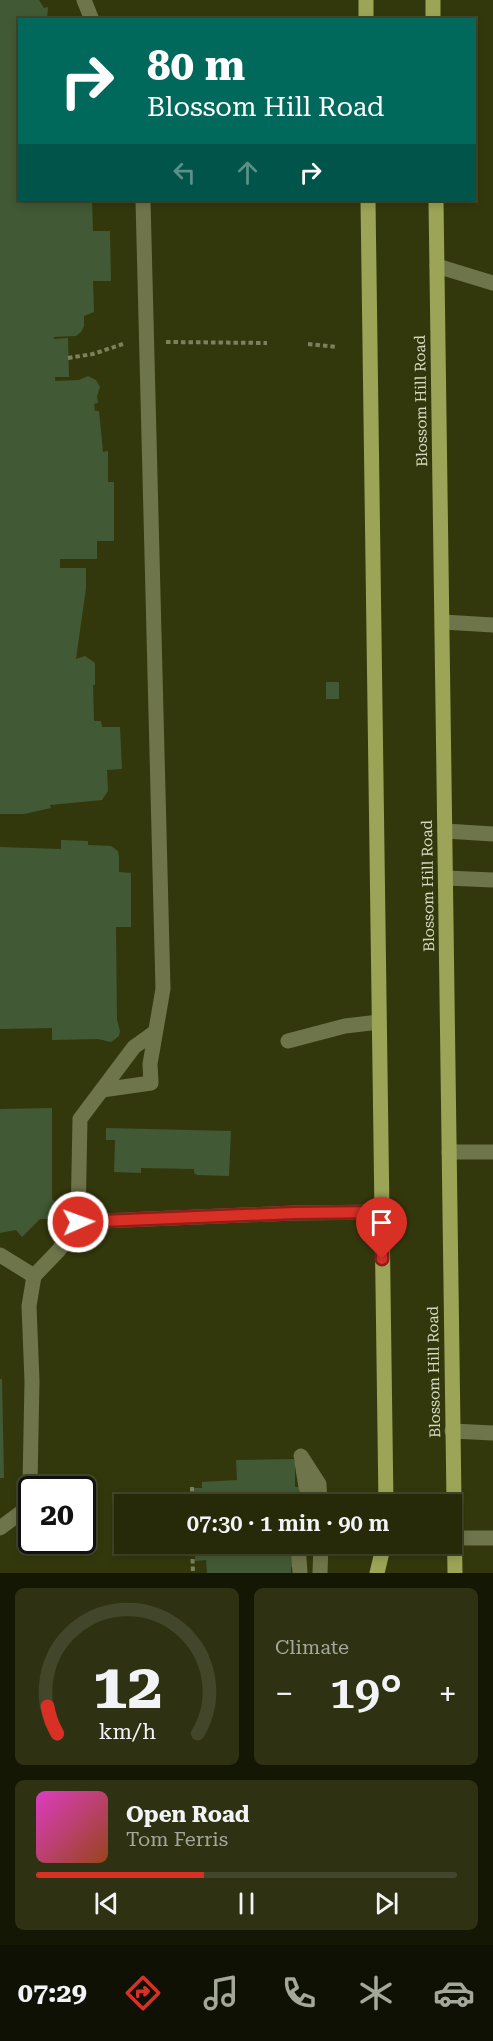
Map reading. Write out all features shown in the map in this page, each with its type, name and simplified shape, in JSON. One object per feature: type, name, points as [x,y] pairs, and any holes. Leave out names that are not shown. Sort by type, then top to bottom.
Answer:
[{"type":"main road","points":[[366,0],[366,18]]},
{"type":"main road","points":[[433,0],[433,18]]},
{"type":"main road","points":[[368,201],[386,1494]]},
{"type":"main road","name":"Blossom Hill Road","points":[[436,201],[453,1494]]},
{"type":"main road","points":[[377,1573],[382,1554]]},
{"type":"main road","points":[[386,1554],[387,1573]]},
{"type":"main road","name":"Blossom Hill Road","points":[[454,1554],[455,1573]]},
{"type":"lane","points":[[84,0],[92,18]]},
{"type":"lane","points":[[102,1090],[151,1083],[150,1064],[154,1032],[163,989],[143,201]]},
{"type":"lane","points":[[437,266],[493,283]]},
{"type":"lane","points":[[443,622],[493,625]]},
{"type":"lane","points":[[445,831],[493,834]]},
{"type":"lane","points":[[446,878],[493,880]]},
{"type":"lane","points":[[288,1041],[345,1026],[379,1022]]},
{"type":"lane","points":[[0,1528],[24,1511],[30,1484],[32,1381],[29,1306],[34,1276],[59,1250],[78,1222],[80,1119],[134,1047],[154,1032]]},
{"type":"lane","points":[[449,1152],[493,1152]]},
{"type":"lane","points":[[78,1222],[294,1213],[382,1212]]},
{"type":"lane","points":[[0,1255],[34,1276]]},
{"type":"lane","points":[[452,1431],[493,1433]]},
{"type":"lane","points":[[302,1487],[301,1456],[319,1484],[320,1494]]},
{"type":"lane","points":[[462,1538],[493,1538]]},
{"type":"lane","points":[[299,1554],[300,1573]]},
{"type":"lane","points":[[307,1554],[308,1573]]},
{"type":"lane","points":[[320,1573],[321,1554]]},
{"type":"path","points":[[158,342],[267,344]]},
{"type":"path","points":[[69,358],[93,354],[123,344]]},
{"type":"path","points":[[308,344],[337,347]]},
{"type":"path","points":[[192,1487],[192,1494]]},
{"type":"path","points":[[192,1554],[193,1573]]},
{"type":"building","points":[[0,0],[39,0],[44,8],[48,7],[47,18],[18,18],[18,201],[92,201],[93,231],[110,231],[111,281],[93,281],[94,312],[84,316],[84,326],[81,332],[76,336],[54,337],[54,339],[68,338],[69,377],[55,377],[55,381],[79,380],[88,376],[96,380],[100,387],[97,396],[98,403],[94,404],[95,411],[99,411],[103,452],[108,451],[108,482],[114,482],[114,541],[97,541],[97,559],[60,559],[60,568],[86,568],[86,588],[76,659],[85,656],[95,663],[94,721],[101,721],[102,727],[120,727],[122,769],[107,770],[108,791],[102,800],[50,805],[51,808],[24,814],[0,814]]},
{"type":"building","points":[[326,682],[339,682],[339,699],[326,699]]},
{"type":"building","points":[[61,840],[88,841],[88,845],[111,846],[118,851],[119,872],[131,873],[131,927],[116,927],[117,1020],[120,1031],[119,1036],[111,1042],[98,1039],[52,1040],[52,1028],[0,1029],[0,847],[61,849]]},
{"type":"building","points":[[52,1108],[52,1199],[56,1203],[56,1211],[49,1219],[40,1219],[22,1237],[16,1230],[0,1233],[0,1109]]},
{"type":"building","points":[[106,1128],[231,1131],[229,1176],[197,1175],[194,1169],[141,1168],[141,1173],[114,1172],[115,1140],[106,1140]]},
{"type":"building","points":[[0,1379],[2,1379],[4,1478],[0,1478]]},
{"type":"building","points":[[295,1459],[295,1487],[319,1487],[319,1494],[194,1494],[194,1488],[202,1488],[202,1482],[237,1480],[236,1460]]},
{"type":"building","points":[[195,1554],[296,1554],[296,1567],[291,1567],[291,1573],[207,1573],[206,1560],[195,1561]]},
{"type":"tunnel","points":[[306,1487],[306,1494]]},
{"type":"route","points":[[78,1222],[294,1213],[382,1212],[382,1259]]}]
